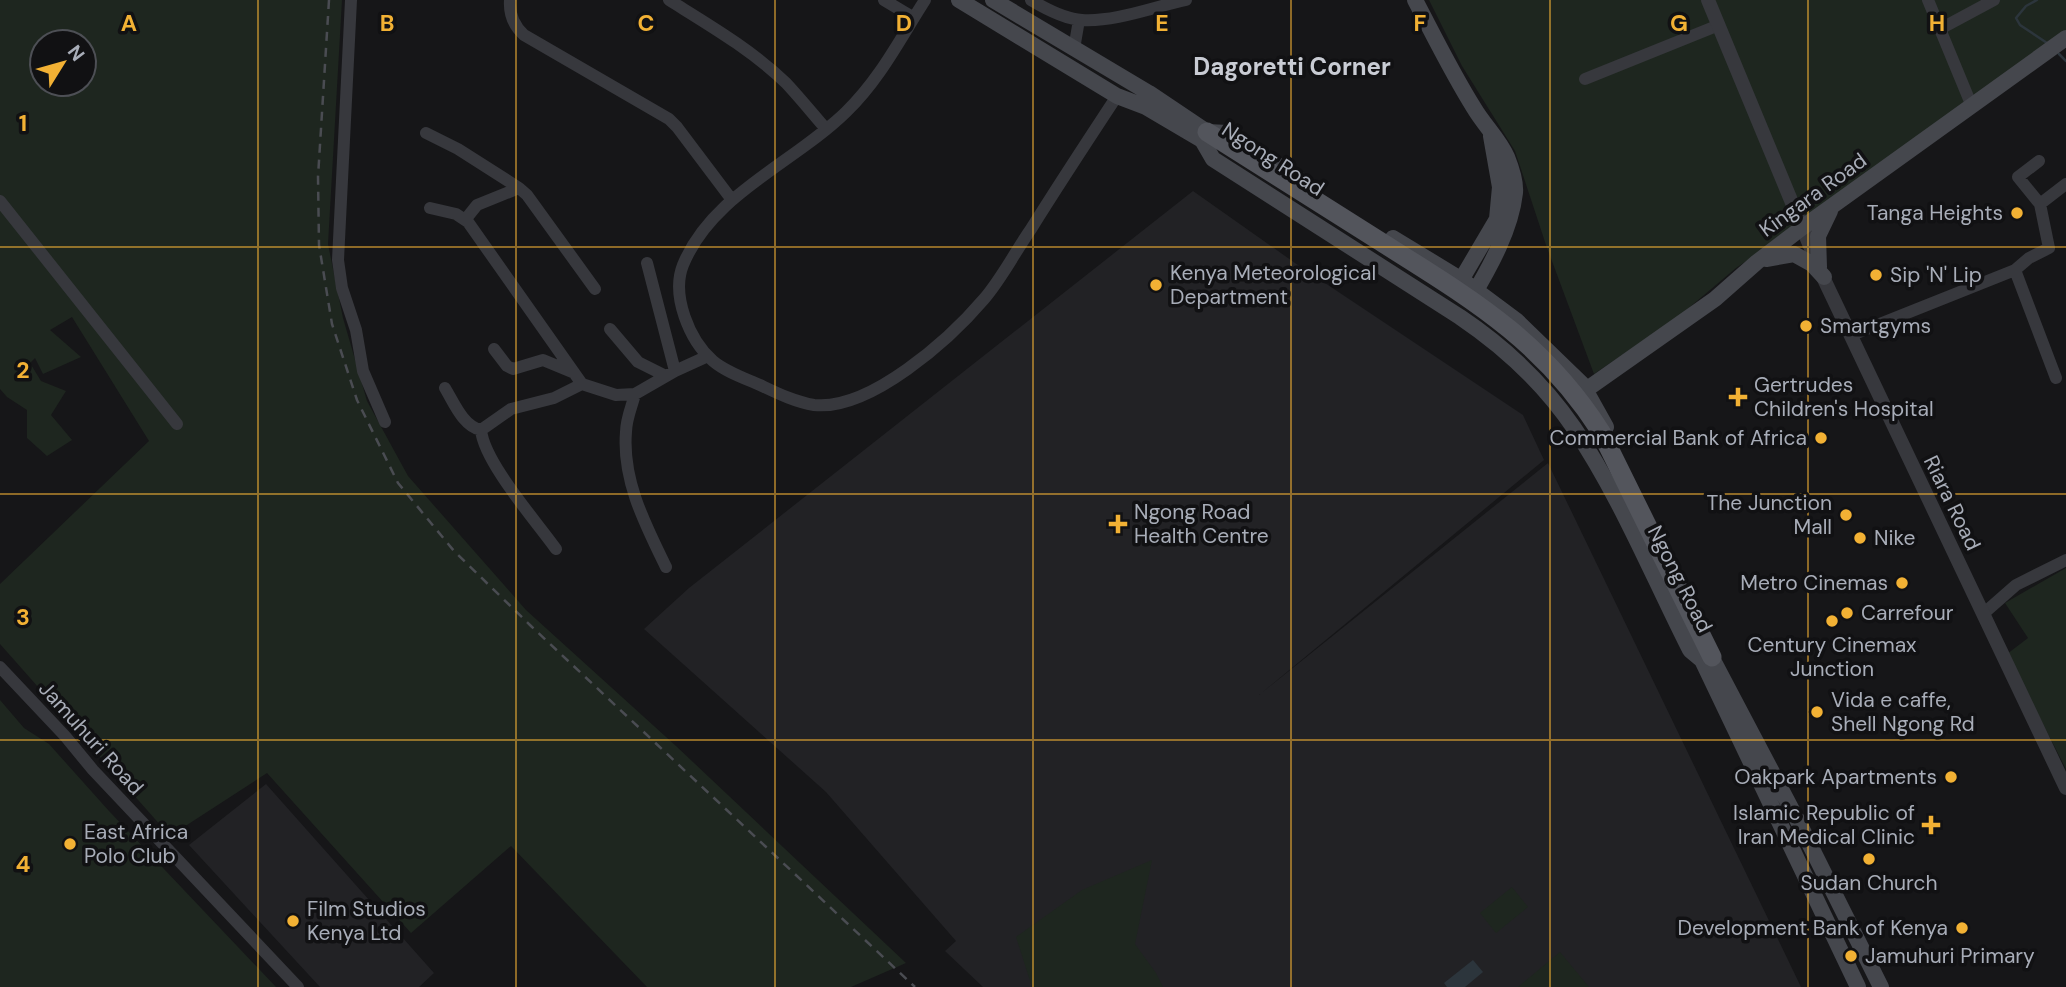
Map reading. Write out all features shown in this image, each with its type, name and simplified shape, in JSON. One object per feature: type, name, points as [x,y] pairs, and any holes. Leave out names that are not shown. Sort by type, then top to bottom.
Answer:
[{"type":"main road","name":"Ngong Road","points":[[959,0],[1117,96],[1205,136],[1465,295],[1508,325],[1549,363],[1586,407],[1601,432],[1707,659]]},
{"type":"main road","name":"Ngong Road","points":[[993,0],[1149,93],[1205,136],[1527,357],[1576,411],[1707,659],[1802,829],[1881,987]]},
{"type":"main road","points":[[1415,0],[1452,72],[1490,133],[1500,144],[1508,160],[1515,192],[1508,225],[1476,290],[1454,308]]},
{"type":"main road","name":"Kingara Road","points":[[1558,408],[1715,299],[1803,227],[2066,38]]},
{"type":"main road","points":[[1454,308],[1462,280],[1497,219],[1500,187],[1490,133]]},
{"type":"main road","name":"Ngong Road","points":[[1205,136],[1228,134],[1315,190]]},
{"type":"main road","name":"Ngong Road","points":[[1205,136],[1213,159],[1454,308],[1496,344],[1558,408],[1594,460],[1690,650],[1707,659]]},
{"type":"main road","points":[[1300,215],[1315,190],[1462,280]]},
{"type":"main road","points":[[1821,272],[1817,245],[1819,230],[1833,206]]},
{"type":"main road","points":[[1757,262],[1794,254],[1821,272]]},
{"type":"main road","name":"Ngong Road","points":[[1462,280],[1517,321],[1586,389],[1712,640],[1707,659]]},
{"type":"main road","points":[[1707,659],[1763,791],[1858,987]]},
{"type":"street","points":[[351,0],[338,261],[342,288],[356,330],[363,371],[385,422]]},
{"type":"street","points":[[510,0],[517,30],[673,122],[732,200]]},
{"type":"street","points":[[669,0],[732,40],[761,63],[785,83],[826,129]]},
{"type":"street","points":[[884,0],[914,18]]},
{"type":"street","points":[[925,0],[868,89],[826,129],[732,200],[702,230],[679,275],[678,289],[694,335],[708,356],[727,370],[776,393],[815,405],[852,400],[888,383],[917,363],[985,298],[1117,96]]},
{"type":"street","points":[[1031,0],[1051,11],[1079,20],[1101,20],[1186,0]]},
{"type":"street","name":"Riara Road","points":[[1708,0],[1821,272],[2066,788]]},
{"type":"street","points":[[1928,0],[1971,104]]},
{"type":"street","points":[[1940,29],[1994,0]]},
{"type":"street","points":[[1043,30],[1051,11]]},
{"type":"street","points":[[1073,49],[1079,20]]},
{"type":"street","points":[[1585,79],[1719,25]]},
{"type":"street","points":[[426,133],[458,149],[527,195],[595,289]]},
{"type":"street","points":[[1852,335],[2015,270],[2029,258],[2049,248],[2040,204],[2018,177],[2039,161]]},
{"type":"street","points":[[2040,204],[2066,184]]},
{"type":"street","points":[[465,220],[477,205],[519,188]]},
{"type":"street","points":[[0,201],[177,424]]},
{"type":"street","points":[[430,208],[456,214],[465,220],[578,378]]},
{"type":"street","points":[[647,263],[671,373]]},
{"type":"street","points":[[2015,270],[2056,378]]},
{"type":"street","points":[[610,329],[638,362],[671,373]]},
{"type":"street","points":[[494,349],[513,369],[543,360],[616,395],[635,394],[708,356]]},
{"type":"street","points":[[481,430],[511,409],[554,398],[578,378]]},
{"type":"street","points":[[445,388],[464,419],[481,430]]},
{"type":"street","points":[[635,394],[626,430],[628,474],[646,525],[666,567]]},
{"type":"street","points":[[481,430],[483,441],[495,464],[556,549]]},
{"type":"street","points":[[1983,614],[2016,585],[2066,560]]},
{"type":"street","name":"Jamuhuri Road","points":[[0,667],[93,770],[298,987]]},
{"type":"shaded area","points":[[0,0],[342,0],[328,244],[343,318],[367,401],[408,476],[526,610],[676,746],[906,963],[851,987],[647,987],[511,846],[411,933],[267,773],[170,836],[0,644],[0,584],[149,441],[72,317],[50,330],[81,357],[43,374],[35,358],[30,363],[41,381],[66,391],[51,415],[72,440],[47,456],[27,438],[27,410],[0,389]]},
{"type":"shaded area","points":[[1429,0],[2066,0],[2066,35],[1815,215],[1736,268],[1678,317],[1594,374],[1546,245],[1515,151],[1462,66]]},
{"type":"shaded area","points":[[1193,191],[1295,263],[1523,415],[1544,460],[1259,695],[1548,463],[1801,987],[983,987],[945,951],[956,941],[826,792],[644,629],[689,588]]},
{"type":"shaded area","points":[[2066,568],[2066,769],[2007,654],[2028,638],[2005,603]]},
{"type":"shaded area","name":"East Africa Polo Club","points":[[0,700],[24,728],[49,744],[276,987],[0,987]]},
{"type":"shaded area","points":[[266,784],[434,973],[419,987],[320,987],[189,845]]},
{"type":"shaded area","points":[[1152,860],[1135,944],[1163,987],[1032,987],[1016,937],[1082,890]]},
{"type":"shaded area","points":[[1512,887],[1528,907],[1496,933],[1480,913]]},
{"type":"shaded area","points":[[1560,952],[1589,987],[1518,987]]},
{"type":"shaded area","points":[[1473,960],[1483,972],[1465,987],[1447,987],[1444,983]]},
{"type":"waterway","points":[[2037,0],[2026,6],[2016,18],[2020,25],[2047,43]]},
{"type":"waterway","points":[[2059,54],[2066,61]]},
{"type":"railway","points":[[329,0],[318,177],[319,245],[332,324],[357,400],[398,483],[454,551],[915,987]]},
{"type":"place","name":"Tanga Heights","points":[[2017,213]]},
{"type":"place","name":"Sip 'N' Lip","points":[[1876,275]]},
{"type":"place","name":"Kenya Meteorological Department","points":[[1156,285]]},
{"type":"place","name":"Smartgyms","points":[[1806,326]]},
{"type":"place","name":"Gertrudes Children's Hospital","points":[[1738,397]]},
{"type":"place","name":"Commercial Bank of Africa","points":[[1821,438]]},
{"type":"place","name":"The Junction Mall","points":[[1846,515]]},
{"type":"place","name":"Ngong Road Health Centre","points":[[1118,524]]},
{"type":"place","name":"Nike","points":[[1860,538]]},
{"type":"place","name":"Metro Cinemas","points":[[1902,583]]},
{"type":"place","name":"Carrefour","points":[[1847,613]]},
{"type":"place","name":"Century Cinemax Junction","points":[[1832,621]]},
{"type":"place","name":"Vida e caffe, Shell Ngong Rd","points":[[1817,712]]},
{"type":"place","name":"Oakpark Apartments","points":[[1951,777]]},
{"type":"place","name":"Islamic Republic of Iran Medical Clinic","points":[[1931,825]]},
{"type":"place","name":"East Africa Polo Club","points":[[70,844]]},
{"type":"place","name":"Sudan Church","points":[[1869,859]]},
{"type":"place","name":"Film Studios Kenya Ltd","points":[[293,921]]},
{"type":"place","name":"Development Bank of Kenya","points":[[1962,928]]},
{"type":"place","name":"Jamuhuri Primary","points":[[1851,956]]},
{"type":"district","name":"Dagoretti Corner","points":[[1292,66]]}]
